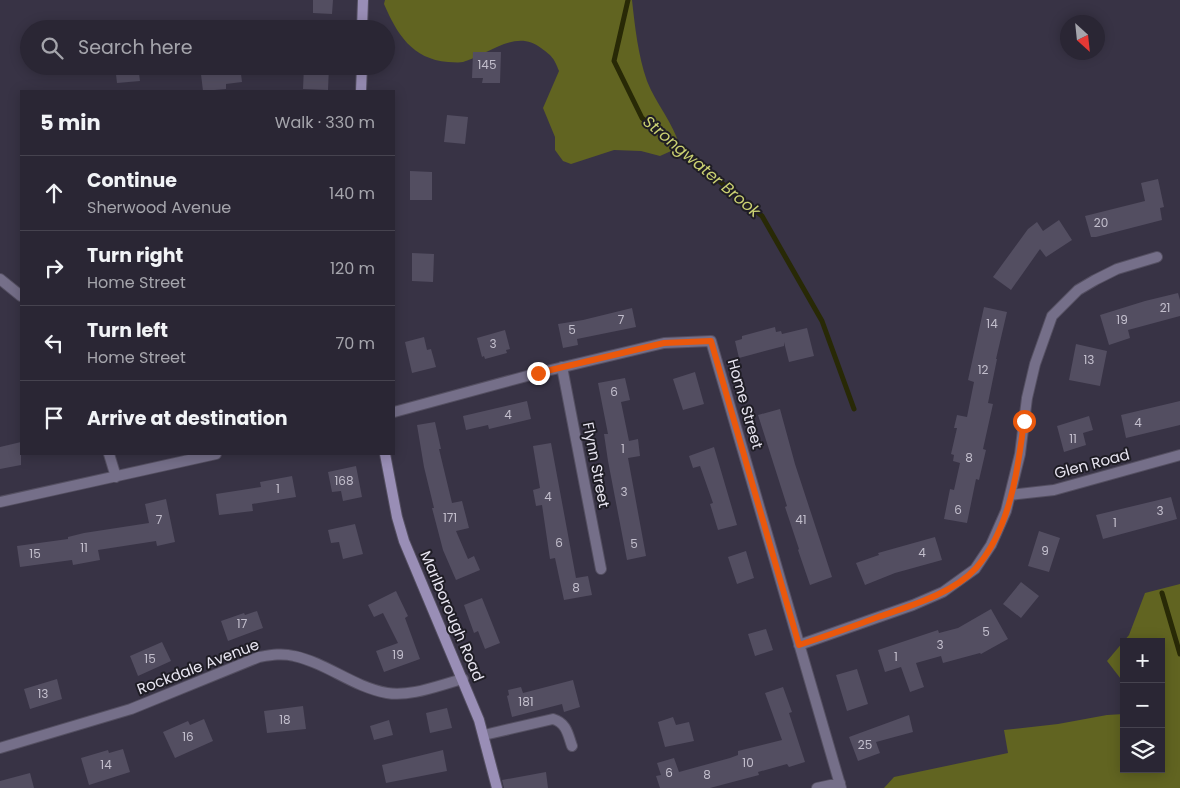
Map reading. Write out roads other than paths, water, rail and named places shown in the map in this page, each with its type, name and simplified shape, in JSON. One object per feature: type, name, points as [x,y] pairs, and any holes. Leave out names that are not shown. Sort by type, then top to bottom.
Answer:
[{"type":"street","points":[[362,20],[363,0]]},
{"type":"street","points":[[361,90],[362,75]]},
{"type":"street","points":[[799,645],[913,605],[943,592],[975,569],[1000,527],[1010,495],[1020,454],[1027,398],[1035,364],[1052,316],[1078,290],[1095,280],[1117,269],[1157,257]]},
{"type":"street","points":[[0,279],[20,295]]},
{"type":"street","name":"Home Street","points":[[395,412],[562,367],[664,343],[711,341],[841,785]]},
{"type":"street","name":"Flynn Street","points":[[562,367],[601,569]]},
{"type":"street","points":[[109,455],[116,477]]},
{"type":"street","points":[[0,502],[212,455]]},
{"type":"street","name":"Marlborough Road","points":[[385,455],[397,517],[404,541],[463,679],[484,735],[497,788]]},
{"type":"street","name":"Glen Road","points":[[1010,495],[1054,490],[1180,455]]},
{"type":"street","name":"Rockdale Avenue","points":[[0,748],[131,709],[259,656],[292,655],[310,660],[352,682],[389,693],[415,691],[463,679]]},
{"type":"street","points":[[484,735],[553,719],[558,720],[566,728],[572,746]]},
{"type":"street","points":[[818,788],[841,785]]},
{"type":"waterway","name":"Strongwater Brook","points":[[628,0],[614,61],[642,118],[762,216],[822,321],[854,409]]},
{"type":"waterway","name":"Strongwater Brook","points":[[1162,593],[1180,654]]}]
